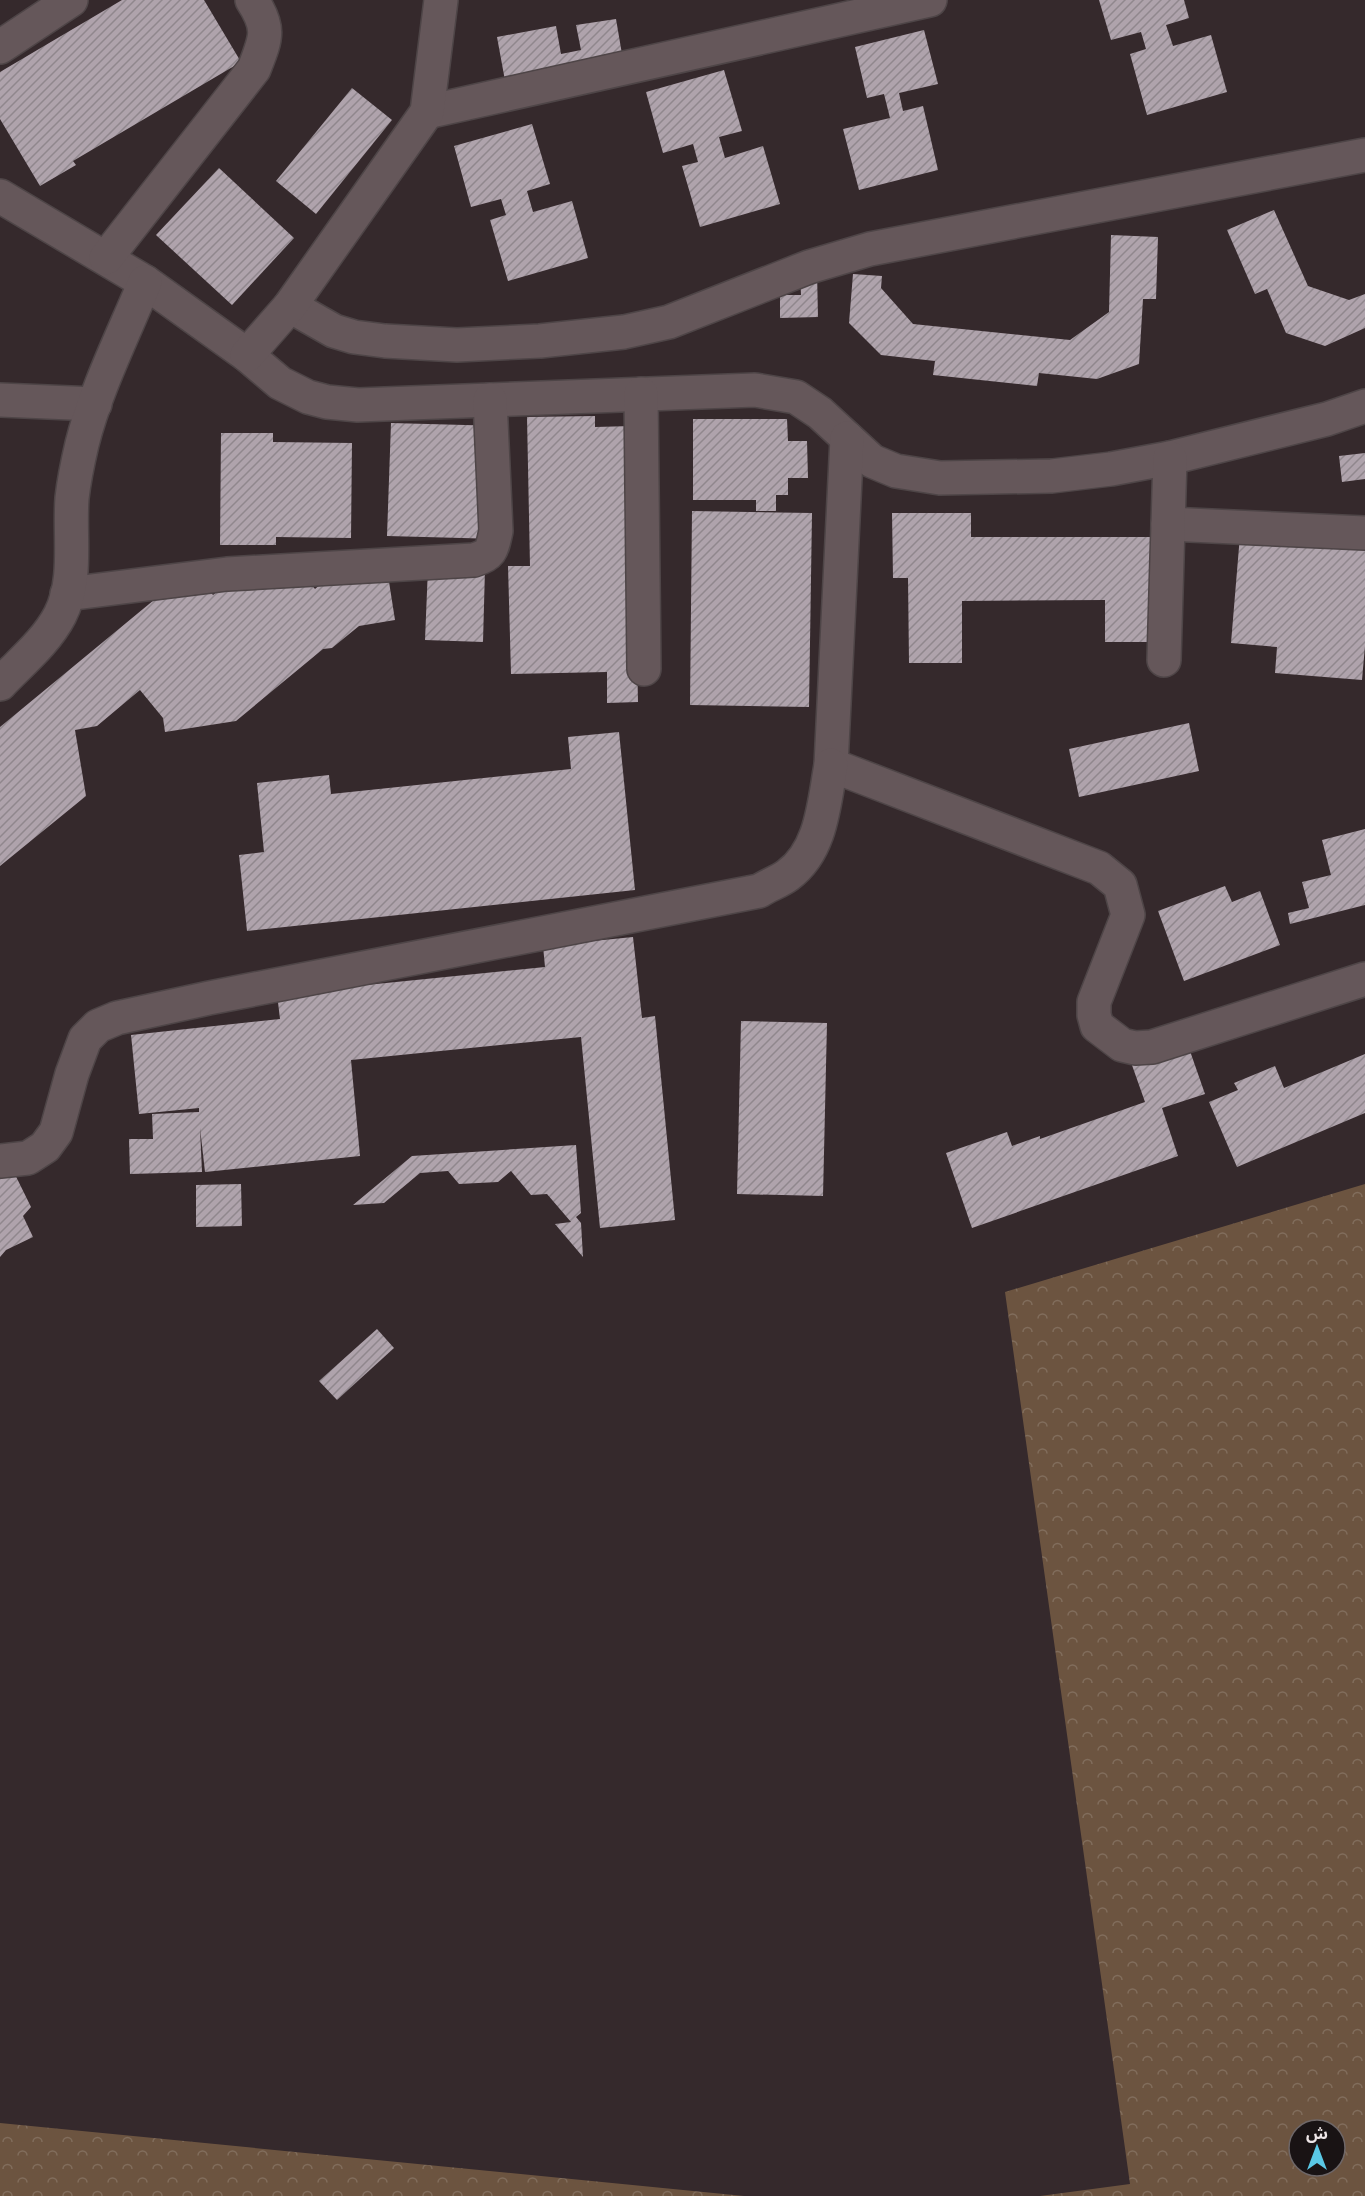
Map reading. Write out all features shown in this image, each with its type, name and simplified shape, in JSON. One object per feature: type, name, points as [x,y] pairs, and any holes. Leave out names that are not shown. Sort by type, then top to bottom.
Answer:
[{"type":"street","points":[[0,47],[71,0]]},
{"type":"street","points":[[106,258],[254,69],[263,47],[265,31],[263,18],[252,0]]},
{"type":"street","points":[[246,355],[290,306],[427,112],[441,0]]},
{"type":"street","points":[[427,112],[930,0]]},
{"type":"street","points":[[290,306],[334,331],[354,337],[385,341],[457,345],[540,341],[624,332],[669,322],[809,267],[870,249],[1365,155]]},
{"type":"street","points":[[0,196],[146,282],[246,355],[280,383],[308,397],[327,402],[358,405],[755,390],[796,397],[820,413],[872,461],[896,471],[940,478],[1052,476],[1111,469],[1170,458],[1327,419],[1365,406]]},
{"type":"street","points":[[0,684],[47,635],[60,615],[67,594],[70,571],[72,498],[82,442],[95,404],[146,282]]},
{"type":"street","points":[[641,394],[644,669]]},
{"type":"street","points":[[0,400],[95,404]]},
{"type":"street","points":[[67,594],[227,574],[474,560],[484,557],[491,550],[496,531],[490,400]]},
{"type":"street","points":[[0,1161],[28,1158],[45,1147],[56,1132],[72,1074],[85,1039],[98,1026],[117,1018],[759,891],[788,875],[807,856],[821,824],[831,765],[847,438]]},
{"type":"street","points":[[1164,660],[1170,458]]},
{"type":"street","points":[[1168,524],[1365,533]]},
{"type":"street","points":[[831,765],[1099,868],[1119,885],[1128,915],[1094,1002],[1094,1015],[1098,1026],[1122,1044],[1135,1048],[1152,1047],[1365,979]]},
{"type":"green space","points":[[1365,1184],[1365,2196],[1040,2196],[1130,2184],[1005,1292]]},
{"type":"green space","points":[[0,2123],[744,2196],[0,2196]]},
{"type":"building","points":[[122,0],[204,0],[241,62],[73,161],[76,165],[40,186],[0,119],[0,72]]},
{"type":"building","points":[[1099,0],[1184,0],[1189,18],[1166,25],[1173,46],[1211,35],[1227,92],[1147,115],[1130,54],[1146,49],[1141,32],[1111,40]]},
{"type":"building","points":[[616,19],[623,60],[508,97],[497,37],[556,26],[561,54],[581,50],[576,25]]},
{"type":"building","points":[[924,30],[938,84],[899,93],[903,111],[923,106],[938,170],[859,190],[843,129],[890,118],[884,94],[867,98],[855,47]]},
{"type":"building","points":[[724,70],[742,131],[719,137],[725,158],[763,146],[780,204],[700,227],[682,166],[698,162],[693,144],[663,153],[646,92]]},
{"type":"building","points":[[352,88],[392,120],[316,214],[276,181]]},
{"type":"building","points":[[532,124],[550,184],[527,191],[533,212],[572,201],[588,258],[508,281],[490,220],[506,215],[501,199],[471,207],[454,146]]},
{"type":"building","points":[[219,168],[294,238],[232,305],[156,235]]},
{"type":"building","points":[[1274,210],[1308,286],[1349,300],[1365,294],[1365,328],[1325,346],[1286,333],[1267,289],[1255,294],[1227,230]]},
{"type":"building","points":[[1111,235],[1158,237],[1156,299],[1143,299],[1139,364],[1097,379],[1039,373],[1037,386],[933,375],[935,361],[881,355],[849,323],[853,274],[882,276],[881,288],[913,324],[1070,340],[1109,312]]},
{"type":"building","points":[[800,272],[817,272],[818,317],[780,318],[780,295],[801,295]]},
{"type":"building","points":[[595,416],[595,427],[632,426],[638,702],[607,703],[607,672],[511,674],[508,566],[530,566],[527,417]]},
{"type":"building","points":[[693,419],[787,419],[788,441],[807,441],[808,478],[788,478],[788,495],[776,495],[776,511],[756,511],[756,500],[693,500]]},
{"type":"building","points":[[391,423],[502,426],[499,539],[387,536]]},
{"type":"building","points":[[221,433],[273,433],[273,442],[352,443],[351,538],[276,537],[276,545],[220,545]]},
{"type":"building","points":[[1365,453],[1365,479],[1342,482],[1339,456]]},
{"type":"building","points":[[692,511],[812,513],[809,707],[690,705]]},
{"type":"building","points":[[892,513],[971,513],[971,537],[1152,537],[1152,642],[1105,642],[1105,600],[962,601],[962,663],[909,663],[908,578],[893,578]]},
{"type":"building","points":[[1241,523],[1365,533],[1365,646],[1362,680],[1275,673],[1277,647],[1231,643]]},
{"type":"building","points":[[258,559],[299,570],[315,589],[328,578],[387,569],[395,620],[359,626],[332,648],[323,649],[236,721],[165,732],[163,718],[140,690],[97,726],[75,730],[86,796],[0,866],[0,727],[160,595],[194,573],[213,595]]},
{"type":"building","points":[[428,567],[485,569],[483,642],[425,640]]},
{"type":"building","points":[[1189,723],[1199,771],[1079,797],[1069,749]]},
{"type":"building","points":[[619,732],[635,890],[247,931],[239,855],[264,852],[257,783],[329,775],[331,794],[571,769],[568,737]]},
{"type":"building","points":[[1365,829],[1365,905],[1290,924],[1288,913],[1309,908],[1302,882],[1331,875],[1322,840]]},
{"type":"building","points":[[1225,886],[1232,902],[1260,891],[1280,945],[1184,981],[1158,911]]},
{"type":"building","points":[[633,937],[642,1018],[655,1016],[675,1220],[600,1228],[581,1037],[351,1060],[360,1156],[205,1172],[200,1128],[202,1172],[130,1174],[129,1139],[153,1139],[152,1114],[199,1112],[199,1108],[139,1114],[131,1035],[280,1019],[277,994],[545,967],[543,946]]},
{"type":"building","points":[[741,1021],[827,1023],[823,1196],[737,1194]]},
{"type":"building","points":[[1183,1031],[1205,1094],[1162,1108],[1178,1156],[972,1228],[946,1153],[1007,1132],[1012,1146],[1040,1136],[1040,1139],[1145,1102],[1127,1051]]},
{"type":"building","points":[[1365,1054],[1365,1113],[1237,1167],[1209,1102],[1238,1090],[1234,1083],[1275,1066],[1284,1088]]},
{"type":"building","points":[[0,1144],[31,1207],[23,1216],[33,1237],[6,1250],[0,1257]]},
{"type":"building","points":[[576,1145],[581,1213],[576,1217],[581,1223],[583,1257],[555,1224],[571,1222],[547,1194],[531,1195],[511,1171],[498,1182],[459,1184],[448,1171],[420,1173],[384,1203],[353,1205],[412,1156]]},
{"type":"building","points":[[241,1184],[242,1226],[196,1227],[196,1185]]},
{"type":"building","points":[[377,1329],[394,1348],[337,1400],[319,1381]]}]
